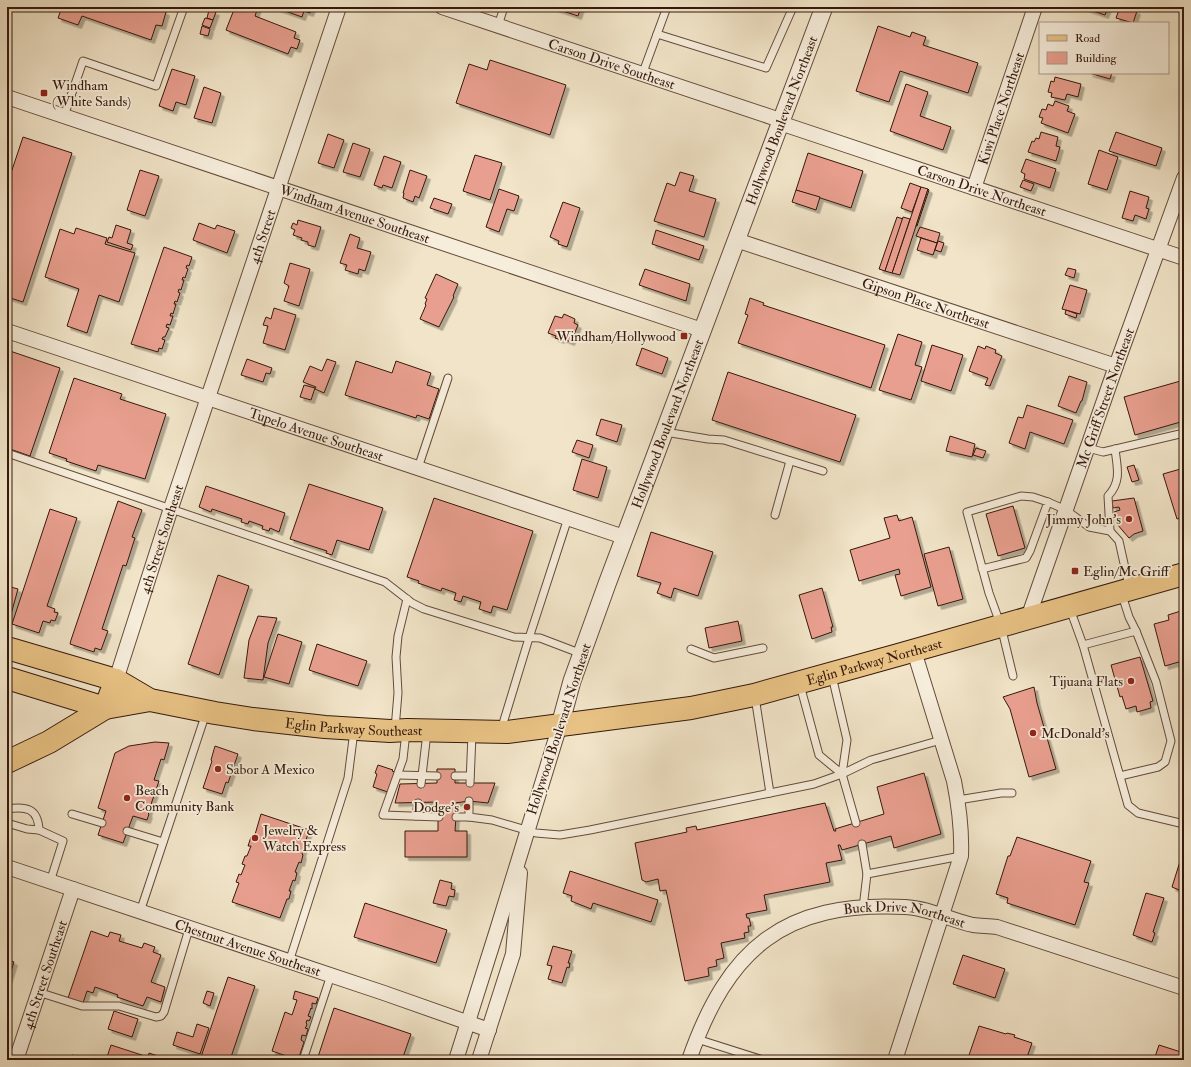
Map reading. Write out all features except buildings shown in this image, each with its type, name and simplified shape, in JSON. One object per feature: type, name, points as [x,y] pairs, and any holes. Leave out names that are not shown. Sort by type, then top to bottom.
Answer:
[{"type":"main road","name":"Eglin Parkway Northeast","points":[[560,725],[691,708],[754,695],[1184,574]]},
{"type":"main road","name":"Eglin Parkway Southeast","points":[[7,648],[116,680],[150,700],[264,720],[354,728],[410,731],[501,732],[560,725]]},
{"type":"main road","name":"Eglin Parkway Southeast","points":[[7,678],[105,708],[150,700]]},
{"type":"main road","points":[[7,762],[49,742],[105,708],[116,680]]},
{"type":"street","name":"4th Street","points":[[208,398],[339,7]]},
{"type":"street","name":"Carson Drive Southeast","points":[[442,7],[777,120],[780,123]]},
{"type":"street","name":"Hollywood Boulevard Northeast","points":[[456,1060],[582,654],[624,537],[824,7]]},
{"type":"street","name":"Kiwi Place Northeast","points":[[974,188],[1035,7]]},
{"type":"street","name":"Windham Avenue Southeast","points":[[7,97],[702,330]]},
{"type":"street","name":"Carson Drive Northeast","points":[[780,123],[1184,258]]},
{"type":"street","name":"Mc Griff Street Northeast","points":[[1028,618],[1116,366],[1184,178]]},
{"type":"street","name":"Gipson Place Northeast","points":[[736,240],[1116,366]]},
{"type":"street","name":"Tupelo Avenue Southeast","points":[[7,331],[624,537]]},
{"type":"street","name":"4th Street Southeast","points":[[116,680],[208,398]]},
{"type":"street","points":[[895,1060],[961,856],[962,839],[958,800],[914,651]]},
{"type":"street","name":"Hollywood Boulevard Northeast","points":[[479,1060],[513,954],[523,844]]},
{"type":"street","name":"Chestnut Avenue Southeast","points":[[7,867],[189,929],[331,975],[489,1030]]},
{"type":"street","name":"4th Street Southeast","points":[[16,1060],[73,889]]},
{"type":"street","name":"Buck Drive Northeast","points":[[689,1060],[708,1014],[728,979],[741,962],[754,949],[785,927],[822,913],[863,908],[906,907],[921,909],[973,925],[997,927],[1184,988]]},
{"type":"lane","points":[[64,116],[83,60],[156,86],[184,7]]},
{"type":"lane","points":[[498,26],[504,7]]},
{"type":"lane","points":[[642,74],[667,7]]},
{"type":"lane","points":[[657,34],[766,68],[793,7]]},
{"type":"lane","points":[[418,468],[448,378]]},
{"type":"lane","points":[[664,432],[708,440],[724,440],[823,471]]},
{"type":"lane","points":[[1088,448],[1103,452],[1184,433]]},
{"type":"lane","points":[[1110,531],[1108,496],[1114,490],[1118,480],[1115,450]]},
{"type":"lane","points":[[7,452],[385,582],[407,599],[424,608],[514,637],[540,638],[582,654]]},
{"type":"lane","points":[[775,515],[790,461]]},
{"type":"lane","points":[[1013,676],[1001,626],[989,593],[967,512],[1022,496],[1033,497],[1066,510],[1089,527],[1110,531],[1119,541],[1129,617],[1156,682],[1171,740],[1165,762],[1158,767],[1120,776]]},
{"type":"lane","points":[[982,568],[1026,558],[1048,502]]},
{"type":"lane","points":[[501,732],[529,638],[568,518]]},
{"type":"lane","points":[[407,599],[398,636],[396,657],[398,693],[410,731],[421,780]]},
{"type":"lane","points":[[1069,606],[1083,645],[1128,805],[1138,813],[1184,824]]},
{"type":"lane","points":[[1083,645],[1136,632]]},
{"type":"lane","points":[[691,649],[714,658],[763,648]]},
{"type":"lane","points":[[831,674],[847,740],[842,774],[856,823]]},
{"type":"lane","points":[[799,683],[819,755],[842,774]]},
{"type":"lane","points":[[754,695],[770,793]]},
{"type":"lane","points":[[140,912],[207,711]]},
{"type":"lane","points":[[289,962],[348,778],[354,728]]},
{"type":"lane","points":[[410,731],[404,759],[384,815],[439,817]]},
{"type":"lane","points":[[455,776],[470,780],[472,731]]},
{"type":"lane","points":[[456,817],[492,820],[536,833],[560,835],[814,784],[842,774],[871,760],[941,740]]},
{"type":"lane","points":[[398,776],[421,780],[437,776]]},
{"type":"lane","points":[[958,800],[1001,793],[1012,793]]},
{"type":"lane","points":[[469,802],[469,817]]},
{"type":"lane","points":[[416,816],[418,803]]},
{"type":"lane","points":[[7,810],[26,809],[31,811],[37,815],[39,830]]},
{"type":"lane","points":[[72,814],[102,823]]},
{"type":"lane","points":[[7,823],[26,829],[39,830],[64,841],[50,882]]},
{"type":"lane","points":[[127,831],[163,842]]},
{"type":"lane","points":[[862,844],[867,874],[863,908]]},
{"type":"lane","points":[[867,874],[961,856]]},
{"type":"lane","points":[[38,992],[82,1006],[119,1006],[156,1017],[161,1016],[164,1012],[189,929]]},
{"type":"lane","points":[[303,1060],[331,975]]},
{"type":"lane","points":[[697,1039],[764,1060]]},
{"type":"place","name":"Windham (White Sands)","points":[[44,93]]},
{"type":"place","name":"Windham/Hollywood","points":[[684,336]]},
{"type":"place","name":"Jimmy John's","points":[[1129,519]]},
{"type":"place","name":"Eglin/Mc Griff","points":[[1075,571]]},
{"type":"place","name":"Tijuana Flats","points":[[1131,681]]},
{"type":"place","name":"McDonald's","points":[[1033,733]]},
{"type":"place","name":"Sabor A Mexico","points":[[218,769]]},
{"type":"place","name":"Beach Community Bank","points":[[127,798]]},
{"type":"place","name":"Dodge's","points":[[467,807]]},
{"type":"place","name":"Jewelry & Watch Express","points":[[255,838]]}]
